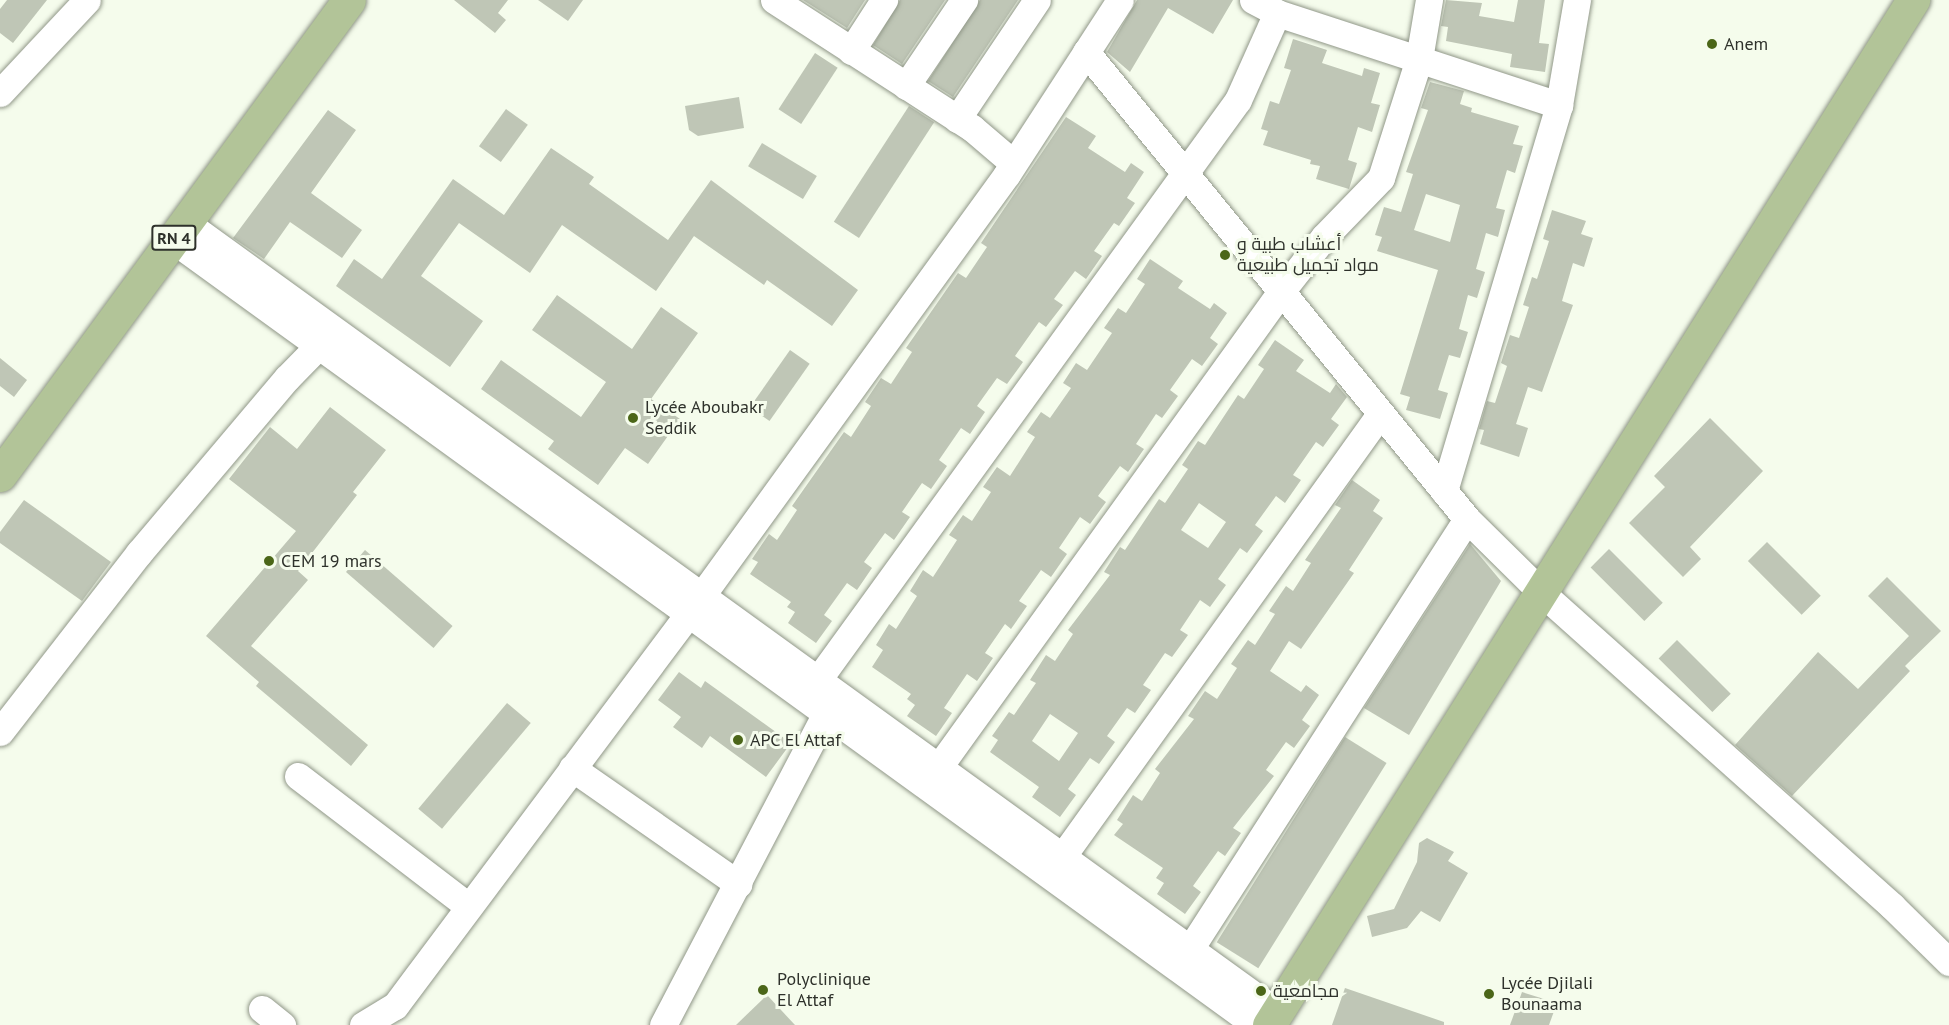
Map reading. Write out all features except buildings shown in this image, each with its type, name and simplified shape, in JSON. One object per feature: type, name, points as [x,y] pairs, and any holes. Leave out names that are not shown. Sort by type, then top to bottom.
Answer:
[{"type":"main road","name":"RN 4","points":[[0,475],[349,0]]},
{"type":"main road","points":[[1267,1021],[1543,594],[1913,0]]},
{"type":"street","points":[[0,93],[87,0]]},
{"type":"street","points":[[774,0],[957,119],[1013,163]]},
{"type":"street","points":[[851,51],[884,0]]},
{"type":"street","points":[[906,86],[964,0]]},
{"type":"street","points":[[957,119],[1037,0]]},
{"type":"street","points":[[363,1025],[395,1006],[694,604],[1013,163],[1120,0]]},
{"type":"street","points":[[1253,0],[1277,12],[1559,105]]},
{"type":"street","points":[[938,768],[1280,293],[1324,237],[1381,178],[1419,59],[1429,0]]},
{"type":"street","points":[[1444,491],[1559,105],[1577,0]]},
{"type":"street","points":[[663,1025],[834,704],[1184,174],[1238,100],[1277,12]]},
{"type":"street","points":[[1086,52],[1280,293],[1467,519],[1543,594],[1892,906],[1949,962]]},
{"type":"street","points":[[179,231],[834,704],[1267,1021]]},
{"type":"street","points":[[0,732],[139,553],[327,337]]},
{"type":"street","points":[[1062,857],[1380,414]]},
{"type":"street","points":[[1190,949],[1467,519]]},
{"type":"street","points":[[834,704],[938,768],[1190,949],[1267,1021]]},
{"type":"street","points":[[683,1025],[834,704]]},
{"type":"street","points":[[572,768],[738,884]]},
{"type":"street","points":[[298,776],[468,906]]},
{"type":"place","name":"Anem","points":[[1712,44]]},
{"type":"place","name":"أعشاب طبية و مواد تجميل طبيعية","points":[[1225,255]]},
{"type":"place","name":"Lycée Aboubakr Seddik","points":[[633,418]]},
{"type":"place","name":"CEM 19 mars","points":[[269,561]]},
{"type":"place","name":"APC El Attaf","points":[[738,740]]},
{"type":"place","name":"Polyclinique El Attaf","points":[[763,990]]},
{"type":"place","name":"مجامعية","points":[[1261,991]]},
{"type":"place","name":"Lycée Djilali Bounaama","points":[[1489,994]]}]
